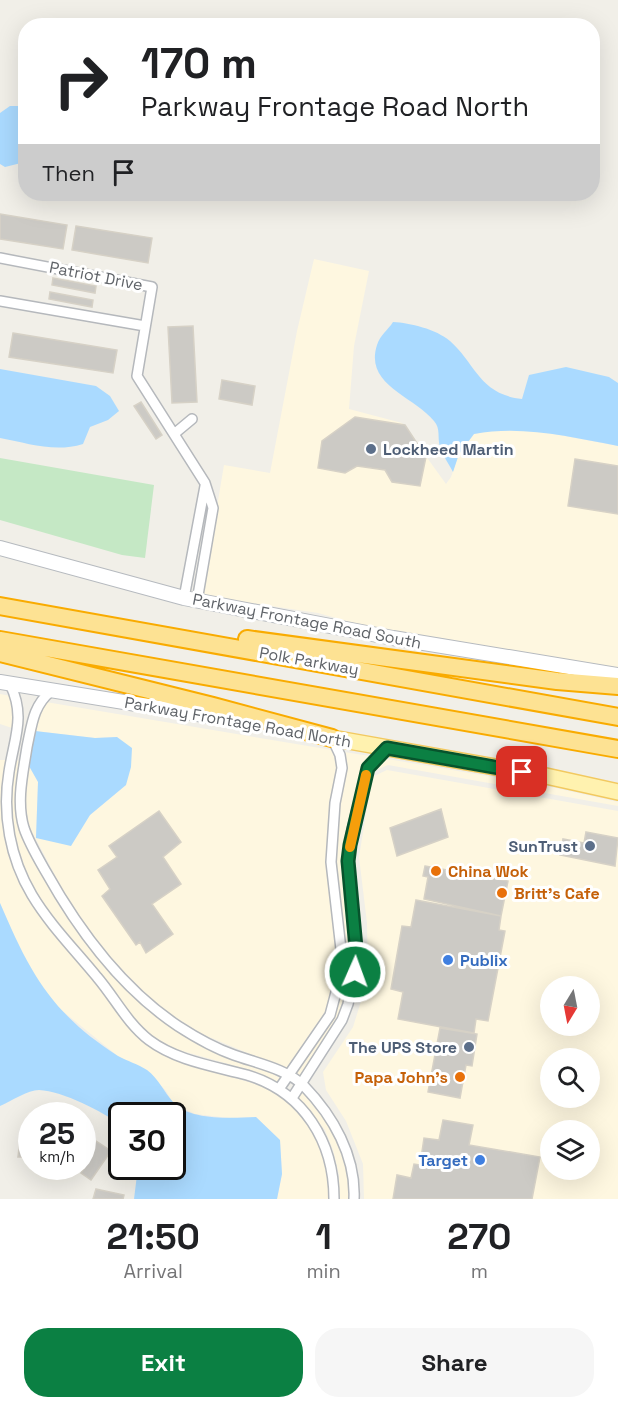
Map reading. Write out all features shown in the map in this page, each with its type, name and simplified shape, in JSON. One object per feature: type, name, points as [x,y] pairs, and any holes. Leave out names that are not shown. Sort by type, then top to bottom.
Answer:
[{"type":"highway","name":"Polk Parkway","points":[[0,606],[618,717]]},
{"type":"highway","points":[[30,611],[119,621],[557,681],[618,686]]},
{"type":"highway","name":"Polk Parkway","points":[[0,640],[618,749]]},
{"type":"highway","points":[[0,653],[332,738]]},
{"type":"main road","name":"Parkway Frontage Road South","points":[[0,548],[139,588],[191,599],[393,638],[618,675]]},
{"type":"main road","name":"Parkway Frontage Road North","points":[[5,683],[546,776],[618,792]]},
{"type":"street","name":"Patriot Drive","points":[[0,258],[152,287],[137,376],[205,483],[213,508],[191,599]]},
{"type":"street","points":[[0,301],[145,326]]},
{"type":"street","points":[[174,434],[192,419]]},
{"type":"street","points":[[5,683],[20,712],[6,790],[9,832],[18,865],[27,886],[45,915],[99,978],[128,1019],[148,1039],[173,1054],[248,1076],[279,1089],[292,1098],[320,1133],[334,1177],[334,1199]]},
{"type":"street","points":[[51,691],[35,709],[24,764],[20,802],[24,828],[64,903],[104,958],[143,998],[178,1026],[221,1049],[301,1084],[332,1121],[345,1147],[352,1166],[354,1199]]},
{"type":"street","points":[[279,1089],[330,1015],[335,1000],[342,958],[338,906],[331,862],[335,803],[342,768],[340,755],[332,738]]},
{"type":"street","points":[[292,1098],[342,1020],[348,1004],[357,959],[348,861],[352,830],[368,768],[387,748]]},
{"type":"shaded area","points":[[314,259],[369,271],[354,346],[349,409],[402,423],[446,484],[451,477],[459,454],[474,434],[500,429],[538,431],[618,446],[618,670],[533,657],[437,637],[437,640],[372,628],[318,613],[202,596],[224,465],[270,473],[297,331]]},
{"type":"shaded area","points":[[0,694],[11,696],[15,712],[12,728],[0,724]]},
{"type":"shaded area","points":[[46,702],[332,750],[337,768],[331,802],[327,862],[337,958],[334,980],[325,1012],[286,1069],[202,1034],[158,1006],[108,955],[68,900],[29,826],[25,802],[29,766],[38,781],[36,837],[80,828],[90,815],[126,785],[117,737],[95,738],[35,731],[40,711]]},
{"type":"shaded area","points":[[344,752],[370,756],[360,779],[348,828],[343,861],[352,959],[338,1017],[300,1077],[295,1074],[334,1017],[344,981],[347,957],[336,861],[340,803],[346,768]]},
{"type":"shaded area","points":[[382,758],[551,787],[618,802],[618,806],[388,765],[372,772]]},
{"type":"shaded area","points":[[0,760],[6,760],[1,810],[7,845],[22,888],[41,918],[95,982],[124,1023],[146,1043],[171,1059],[265,1087],[289,1102],[316,1136],[329,1178],[329,1199],[277,1199],[282,1174],[280,1140],[256,1117],[229,1118],[195,1114],[186,1110],[186,1102],[172,1102],[148,1071],[119,1057],[54,1004],[21,952],[0,903]]},
{"type":"shaded area","points":[[16,760],[20,761],[15,802],[20,831],[59,906],[101,962],[153,1014],[175,1030],[229,1059],[271,1073],[280,1078],[277,1082],[250,1070],[175,1049],[151,1035],[131,1015],[102,975],[48,911],[31,883],[22,863],[13,831],[11,790]]},
{"type":"shaded area","points":[[387,770],[618,811],[618,1199],[364,1199],[363,1164],[346,1121],[326,1090],[323,1072],[353,1027],[368,979],[367,923],[359,857],[372,777]]},
{"type":"shaded area","points":[[302,1092],[328,1124],[340,1149],[347,1167],[349,1199],[339,1199],[339,1175],[333,1150],[325,1130],[298,1097]]},
{"type":"green space","points":[[0,458],[154,485],[145,558],[122,555],[0,520]]},
{"type":"water","points":[[10,106],[18,106],[18,164],[5,167],[0,164],[0,113]]},
{"type":"water","points":[[393,322],[423,327],[438,333],[459,350],[487,385],[508,396],[522,399],[529,375],[566,367],[609,377],[618,383],[618,446],[528,431],[474,434],[459,454],[453,472],[440,447],[438,430],[434,421],[393,389],[378,370],[375,359],[377,345]]},
{"type":"water","points":[[0,369],[96,386],[110,396],[119,411],[108,420],[90,427],[83,444],[72,447],[41,446],[0,438]]},
{"type":"water","points":[[35,731],[95,738],[117,737],[132,748],[131,767],[126,785],[90,815],[71,846],[36,838],[38,782],[29,766]]},
{"type":"water","points":[[0,903],[33,971],[59,1007],[95,1040],[118,1056],[147,1070],[173,1102],[108,1102],[108,1117],[96,1110],[96,1102],[80,1102],[49,1091],[35,1090],[0,1106]]},
{"type":"water","points":[[186,1111],[212,1117],[256,1117],[280,1140],[282,1174],[277,1199],[134,1199],[136,1180],[186,1180]]},
{"type":"building","points":[[0,214],[67,225],[63,249],[0,239]]},
{"type":"building","points":[[76,226],[152,238],[148,263],[72,250]]},
{"type":"building","points":[[53,278],[96,286],[95,293],[52,285]]},
{"type":"building","points":[[50,292],[93,300],[92,307],[49,299]]},
{"type":"building","points":[[193,326],[197,402],[172,403],[168,327]]},
{"type":"building","points":[[13,333],[117,350],[113,373],[9,357]]},
{"type":"building","points":[[222,380],[255,386],[252,405],[219,399]]},
{"type":"building","points":[[141,402],[162,435],[156,439],[134,406]]},
{"type":"building","name":"Lockheed Martin","points":[[355,417],[405,425],[426,457],[420,486],[392,482],[385,470],[357,466],[345,473],[318,468],[322,441]]},
{"type":"building","points":[[575,459],[618,466],[618,514],[568,506]]},
{"type":"building","points":[[441,809],[448,837],[397,856],[390,828]]},
{"type":"building","points":[[159,811],[181,842],[163,857],[181,884],[152,904],[173,934],[146,953],[140,942],[136,945],[102,896],[110,889],[98,870],[117,857],[109,846]]},
{"type":"building","name":"SunTrust","points":[[586,832],[618,838],[615,866],[560,855],[563,839],[584,843]]},
{"type":"building","points":[[425,866],[508,881],[501,916],[424,899],[428,877],[423,876]]},
{"type":"building","name":"Publix","points":[[416,900],[501,916],[499,930],[505,931],[488,1021],[476,1019],[474,1033],[398,1019],[403,992],[391,989],[402,926],[411,927]]},
{"type":"building","points":[[440,1028],[477,1034],[472,1066],[466,1065],[460,1098],[428,1092]]},
{"type":"building","name":"Target","points":[[443,1120],[473,1125],[469,1145],[540,1157],[532,1199],[393,1199],[397,1175],[411,1178],[414,1164],[420,1165],[424,1138],[439,1140]]},
{"type":"building","points":[[96,1141],[108,1149],[108,1155],[96,1173]]},
{"type":"building","points":[[96,1189],[124,1195],[123,1199],[93,1199]]},
{"type":"slow traffic","points":[[350,847],[366,775]]},
{"type":"place","name":"Lockheed Martin","points":[[371,449]]},
{"type":"place","name":"SunTrust","points":[[590,846]]},
{"type":"place","name":"China Wok","points":[[436,871]]},
{"type":"place","name":"Britt's Cafe","points":[[502,893]]},
{"type":"place","name":"Publix","points":[[448,960]]},
{"type":"place","name":"The UPS Store","points":[[469,1047]]},
{"type":"place","name":"Papa John's","points":[[460,1077]]},
{"type":"place","name":"Target","points":[[480,1160]]},
{"type":"route","points":[[355,972],[357,959],[348,861],[352,830],[364,780],[371,763],[387,748],[522,772]]}]
